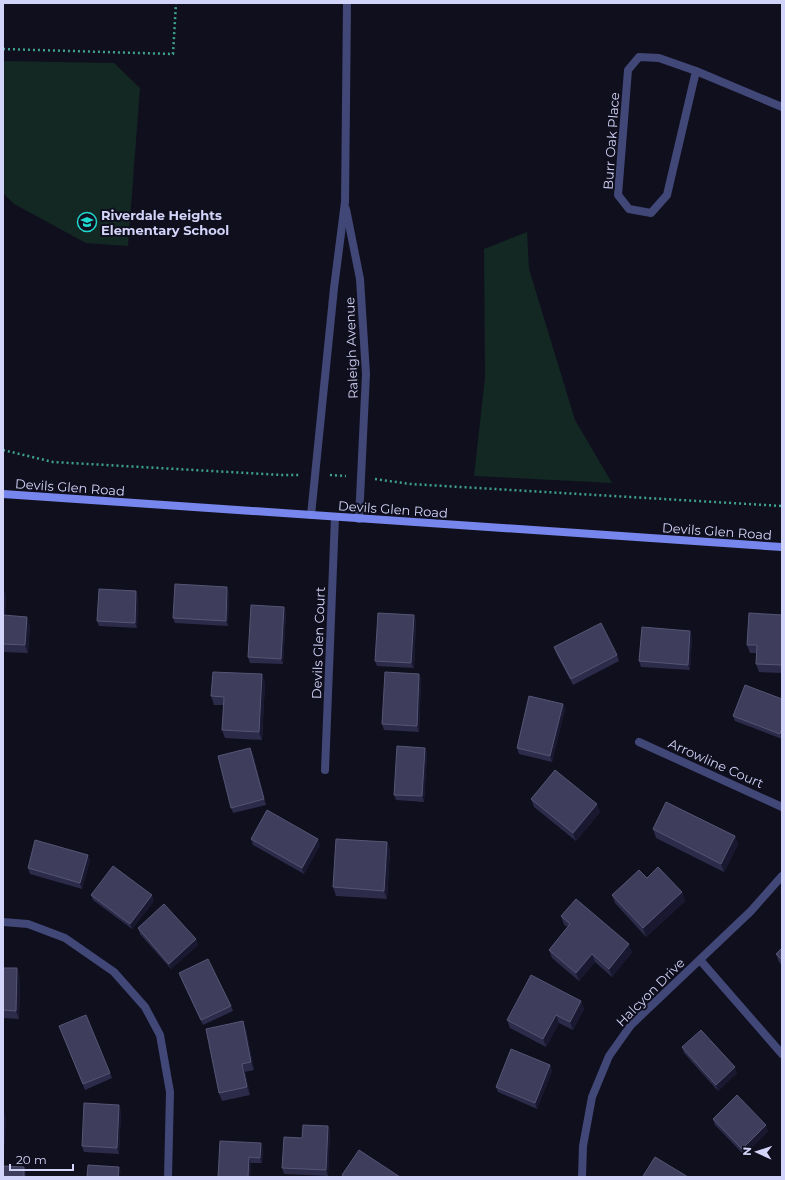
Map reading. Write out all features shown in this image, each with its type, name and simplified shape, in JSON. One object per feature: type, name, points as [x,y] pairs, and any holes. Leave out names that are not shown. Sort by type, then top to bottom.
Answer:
[{"type":"main road","name":"Devils Glen Road","points":[[3,494],[782,547]]},
{"type":"street","name":"Raleigh Avenue","points":[[311,515],[334,288],[345,202],[346,3]]},
{"type":"street","name":"Burr Oak Place","points":[[696,71],[668,195],[651,213],[629,208],[618,195],[628,70],[639,57],[659,58],[696,71],[782,107]]},
{"type":"street","name":"Raleigh Avenue","points":[[345,202],[360,279],[366,366],[359,519]]},
{"type":"street","name":"Devils Glen Court","points":[[325,770],[335,517]]},
{"type":"street","name":"Arrowline Court","points":[[639,742],[782,807]]},
{"type":"street","name":"Halcyon Drive","points":[[582,1177],[583,1146],[592,1097],[609,1056],[631,1025],[751,911],[782,876]]},
{"type":"street","points":[[3,922],[28,924],[65,938],[114,972],[144,1007],[160,1035],[170,1092],[168,1177]]},
{"type":"street","points":[[700,960],[782,1054]]},
{"type":"path","points":[[3,49],[173,54],[176,3]]},
{"type":"path","points":[[3,450],[53,462],[282,475],[316,474],[361,477],[410,484],[782,506]]},
{"type":"green space","points":[[3,61],[114,63],[140,88],[128,246],[86,243],[14,204],[3,193]]},
{"type":"green space","points":[[527,232],[529,269],[575,420],[612,483],[474,476],[485,377],[484,249]]},
{"type":"building","points":[[175,584],[227,587],[226,621],[173,618]]},
{"type":"building","points":[[99,589],[136,591],[135,623],[97,621]]},
{"type":"building","points":[[251,605],[284,607],[281,659],[248,657]]},
{"type":"building","points":[[378,613],[414,615],[411,663],[375,661]]},
{"type":"building","points":[[749,613],[782,615],[782,665],[756,664],[757,645],[747,645]]},
{"type":"building","points":[[3,615],[27,617],[25,645],[3,644]]},
{"type":"building","points":[[601,623],[617,655],[571,679],[554,647]]},
{"type":"building","points":[[642,627],[690,631],[688,665],[639,661]]},
{"type":"building","points":[[213,672],[262,674],[259,732],[222,730],[224,697],[211,696]]},
{"type":"building","points":[[385,672],[419,674],[417,726],[382,724]]},
{"type":"building","points":[[745,685],[782,699],[782,728],[780,734],[733,716]]},
{"type":"building","points":[[529,696],[563,704],[550,756],[517,748]]},
{"type":"building","points":[[397,746],[425,748],[422,796],[394,795]]},
{"type":"building","points":[[250,748],[264,799],[231,808],[218,756]]},
{"type":"building","points":[[555,770],[597,804],[573,833],[531,799]]},
{"type":"building","points":[[666,802],[735,836],[721,864],[653,829]]},
{"type":"building","points":[[267,810],[318,839],[302,868],[251,839]]},
{"type":"building","points":[[336,839],[387,842],[384,891],[333,887]]},
{"type":"building","points":[[35,840],[88,855],[80,883],[28,868]]},
{"type":"building","points":[[113,866],[152,895],[130,924],[91,895]]},
{"type":"building","points":[[658,867],[682,892],[643,928],[612,895],[639,870],[647,878]]},
{"type":"building","points":[[576,899],[629,944],[609,969],[592,954],[576,973],[549,950],[570,924],[561,916]]},
{"type":"building","points":[[164,904],[196,939],[169,964],[138,928]]},
{"type":"building","points":[[782,948],[782,960],[776,954]]},
{"type":"building","points":[[208,959],[231,1006],[201,1020],[179,973]]},
{"type":"building","points":[[3,968],[17,968],[16,1011],[3,1010]]},
{"type":"building","points":[[531,975],[581,1001],[570,1022],[556,1015],[543,1039],[507,1020]]},
{"type":"building","points":[[86,1015],[110,1073],[83,1084],[59,1026]]},
{"type":"building","points":[[243,1021],[251,1062],[242,1064],[247,1087],[219,1093],[206,1029]]},
{"type":"building","points":[[701,1030],[735,1067],[716,1085],[682,1047]]},
{"type":"building","points":[[511,1049],[550,1065],[535,1103],[496,1087]]},
{"type":"building","points":[[737,1095],[766,1125],[742,1149],[713,1119]]},
{"type":"building","points":[[84,1103],[119,1105],[117,1148],[82,1146]]},
{"type":"building","points":[[303,1125],[328,1126],[326,1170],[282,1168],[284,1137],[302,1138]]},
{"type":"building","points":[[220,1141],[261,1143],[260,1158],[249,1157],[248,1177],[218,1177]]},
{"type":"building","points":[[359,1150],[400,1177],[345,1177],[342,1175]]},
{"type":"building","points":[[655,1157],[688,1177],[644,1177],[643,1176]]},
{"type":"building","points":[[88,1165],[119,1167],[118,1177],[87,1177]]},
{"type":"building","points":[[3,1166],[24,1167],[24,1177],[3,1177]]},
{"type":"place","name":"Riverdale Heights Elementary School","points":[[87,222]]}]
